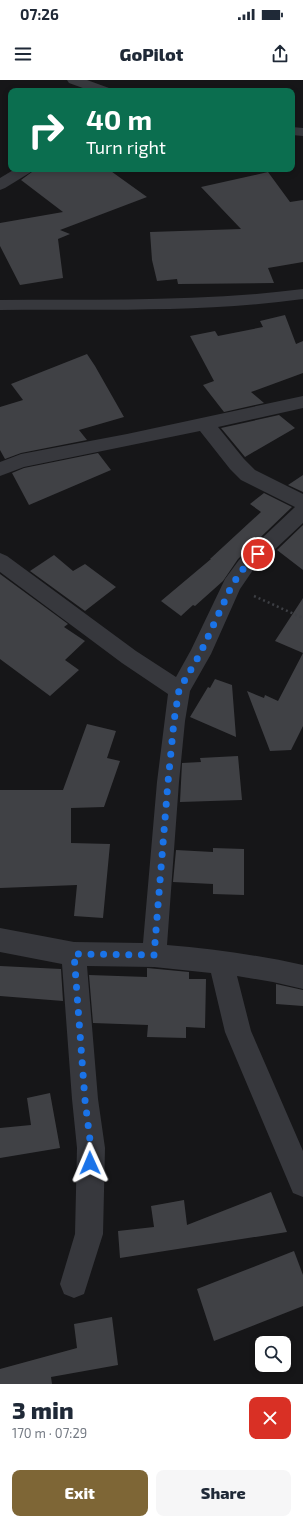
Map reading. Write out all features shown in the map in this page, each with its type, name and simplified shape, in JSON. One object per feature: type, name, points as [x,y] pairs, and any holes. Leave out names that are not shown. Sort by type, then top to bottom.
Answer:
[{"type":"street","points":[[74,80],[96,88]]},
{"type":"street","points":[[0,185],[21,172]]},
{"type":"street","points":[[0,305],[172,305],[274,298],[303,294]]},
{"type":"street","points":[[0,469],[21,462],[303,402]]},
{"type":"street","points":[[205,424],[237,464],[248,475],[303,502]]},
{"type":"street","points":[[154,955],[168,782],[174,721],[179,690],[200,654],[232,585],[246,565],[303,511]]},
{"type":"street","points":[[0,561],[123,653],[179,690]]},
{"type":"street","points":[[0,940],[74,954],[154,955],[221,962],[273,970],[303,977]]},
{"type":"street","points":[[74,954],[85,1100],[91,1148],[89,1234],[74,1284]]},
{"type":"street","points":[[221,962],[238,1032],[303,1183]]},
{"type":"path","points":[[232,585],[303,618]]},
{"type":"building","points":[[32,172],[112,172],[147,197],[60,230],[70,234],[58,239],[63,278],[20,285],[0,246],[0,223],[63,212],[21,180]]},
{"type":"building","points":[[268,172],[290,202],[303,200],[303,262],[268,268],[274,283],[178,284],[177,279],[157,281],[152,260],[150,232],[241,229],[201,187]]},
{"type":"building","points":[[285,315],[296,344],[303,341],[303,373],[251,392],[264,403],[224,412],[203,385],[214,381],[190,336],[215,331],[218,336],[263,327],[260,321]]},
{"type":"building","points":[[87,354],[124,417],[79,430],[87,440],[21,453],[5,459],[0,450],[0,407],[23,400],[11,384]]},
{"type":"building","points":[[279,415],[295,428],[245,457],[221,428]]},
{"type":"building","points":[[98,453],[111,470],[29,505],[12,473],[24,468]]},
{"type":"building","points":[[303,475],[303,492],[288,485]]},
{"type":"building","points":[[264,493],[292,507],[238,559],[223,581],[195,606],[193,605],[181,616],[161,601],[211,559],[261,512],[250,504]]},
{"type":"building","points":[[303,525],[303,570],[277,550]]},
{"type":"building","points":[[54,555],[73,571],[85,564],[116,587],[85,611],[30,571]]},
{"type":"building","points":[[0,574],[68,624],[64,627],[85,641],[65,660],[79,670],[50,696],[0,659]]},
{"type":"building","points":[[303,598],[303,653],[275,641]]},
{"type":"building","points":[[303,653],[303,726],[291,750],[270,751],[247,691],[264,698],[265,695],[278,701]]},
{"type":"building","points":[[215,679],[232,685],[236,737],[190,717],[208,687],[210,688]]},
{"type":"building","points":[[87,724],[116,731],[107,758],[120,761],[104,807],[71,808],[71,843],[110,844],[103,918],[74,916],[77,885],[0,888],[0,790],[63,790]]},
{"type":"building","points":[[238,756],[242,800],[180,802],[182,763],[201,762],[200,758]]},
{"type":"building","points":[[213,848],[244,849],[244,895],[213,894],[213,884],[173,882],[176,850],[213,852]]},
{"type":"building","points":[[0,966],[61,969],[63,1001],[0,996]]},
{"type":"building","points":[[147,968],[189,972],[189,979],[206,979],[205,1028],[186,1027],[186,1038],[147,1037],[148,1025],[93,1023],[89,975],[147,977]]},
{"type":"building","points":[[276,984],[303,990],[303,1006],[276,1004]]},
{"type":"building","points":[[50,1093],[60,1148],[0,1158],[0,1128],[31,1125],[27,1098]]},
{"type":"building","points":[[271,1192],[287,1232],[120,1258],[118,1231],[154,1227],[151,1206],[184,1200],[187,1225]]},
{"type":"building","points":[[294,1251],[303,1275],[303,1306],[214,1341],[197,1289]]},
{"type":"building","points":[[112,1317],[118,1365],[51,1377],[52,1384],[0,1384],[0,1369],[77,1348],[74,1324]]},
{"type":"route","points":[[90,1163],[91,1148],[85,1100],[74,954],[154,955],[168,782],[174,721],[179,690],[200,654],[232,585],[246,565],[258,554]]}]
